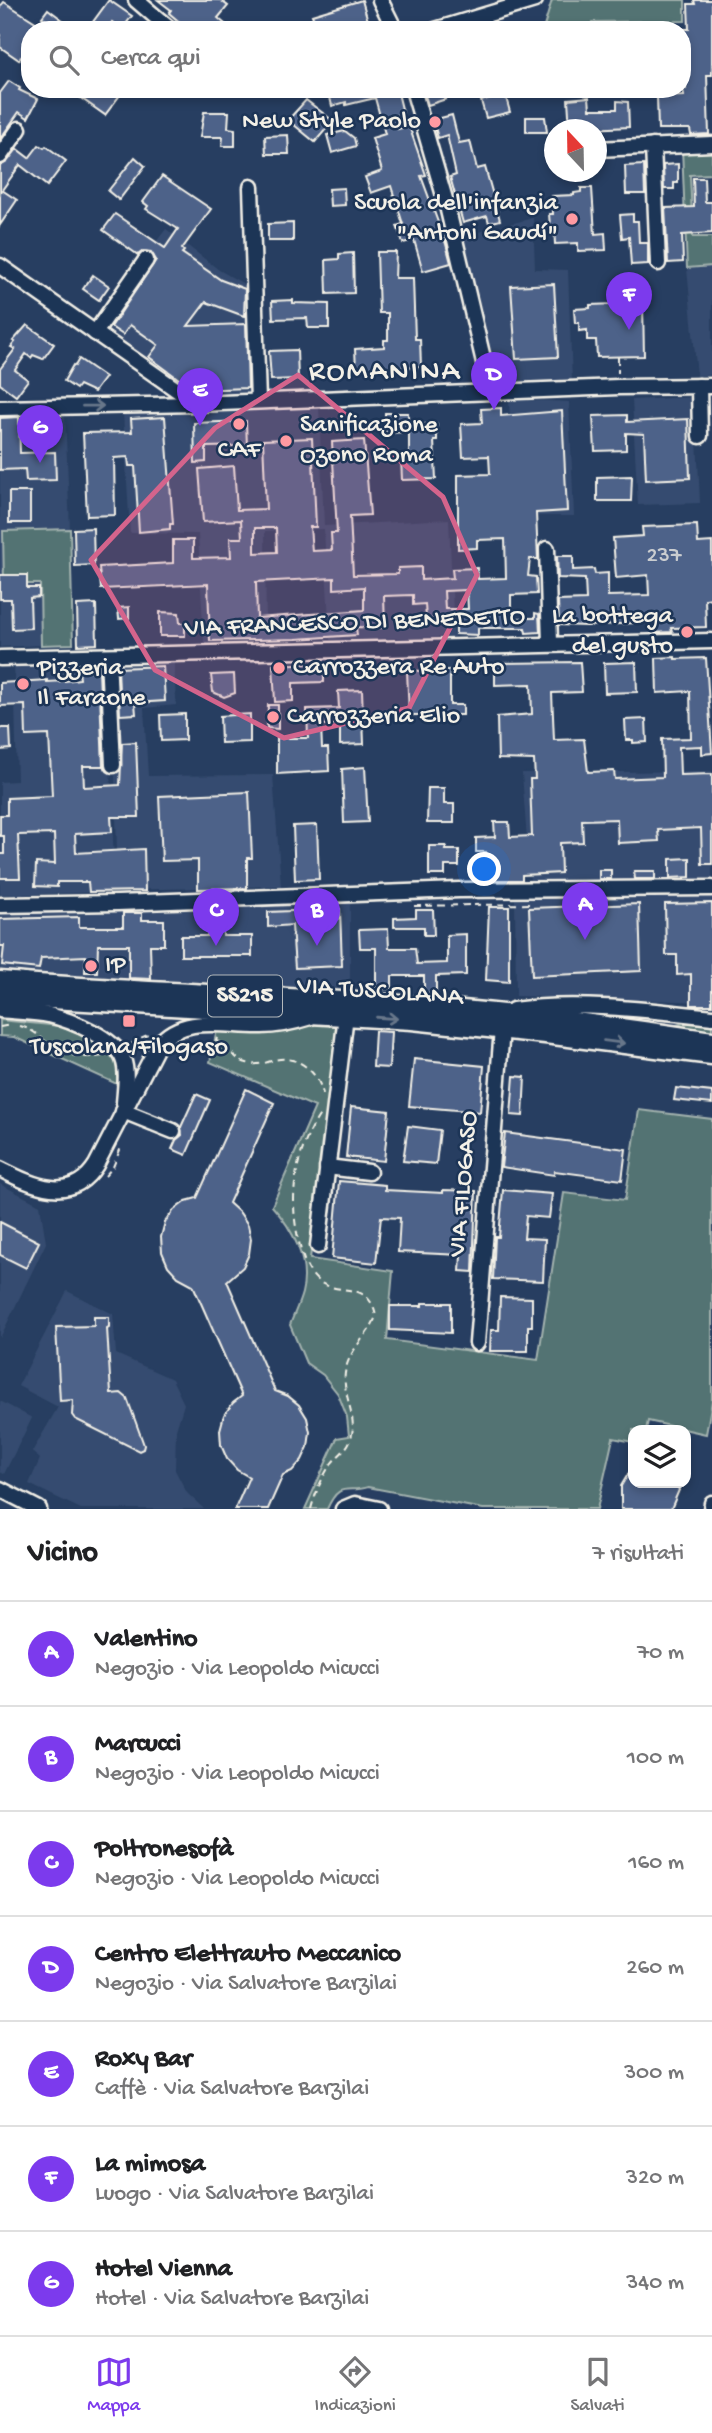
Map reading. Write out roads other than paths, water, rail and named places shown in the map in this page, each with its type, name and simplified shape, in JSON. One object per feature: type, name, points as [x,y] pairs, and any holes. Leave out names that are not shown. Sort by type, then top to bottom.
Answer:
[{"type":"main road","name":"VIA TUSCOLANA","points":[[0,981],[149,992],[335,1000],[491,1013],[665,1042],[712,1055]]},
{"type":"main road","name":"VIA TUSCOLANA","points":[[0,996],[346,1015],[665,1042],[712,1041]]},
{"type":"street","points":[[136,0],[160,21]]},
{"type":"street","points":[[380,0],[390,21]]},
{"type":"street","points":[[465,21],[535,0]]},
{"type":"street","points":[[416,98],[447,206],[491,391]]},
{"type":"street","points":[[0,156],[19,129]]},
{"type":"street","points":[[607,148],[712,144]]},
{"type":"street","points":[[653,146],[658,263]]},
{"type":"street","points":[[251,187],[258,401]]},
{"type":"street","points":[[95,333],[146,260]]},
{"type":"street","points":[[0,266],[197,404]]},
{"type":"street","points":[[0,408],[197,404],[491,391],[705,386],[700,436]]},
{"type":"street","points":[[547,549],[551,643]]},
{"type":"street","name":"VIA FRANCESCO DI BENEDETTO","points":[[0,658],[379,655],[551,643],[712,641]]},
{"type":"street","points":[[108,656],[113,765]]},
{"type":"street","points":[[0,905],[118,903],[375,886],[712,888]]},
{"type":"street","name":"VIA TUSCOLANA","points":[[491,1013],[541,1007],[626,1009],[712,1017]]},
{"type":"street","points":[[0,1010],[50,1015],[84,1028],[111,1043],[119,1051],[125,1065],[123,1111]]},
{"type":"street","points":[[0,1169],[42,1188],[56,1189],[74,1184],[93,1170],[158,1045],[174,1030],[201,1024],[274,1026],[319,1014]]},
{"type":"street","points":[[665,1042],[666,1023],[683,1014]]},
{"type":"street","points":[[318,1246],[346,1015]]},
{"type":"street","name":"VIA FILOGASO","points":[[477,1343],[502,1029]]},
{"type":"street","points":[[123,1111],[173,1131]]},
{"type":"street","points":[[327,1167],[369,1172]]},
{"type":"street","points":[[0,1489],[40,1509]]},
{"type":"street","points":[[711,1509],[712,1503]]},
{"type":"street","points":[[343,1509],[355,1504],[379,1509]]},
{"type":"place","name":"New Style Paolo","points":[[435,122]]},
{"type":"place","name":"Scuola dell'infanzia \"Antoni Gaudí\"","points":[[572,219]]},
{"type":"place","name":"La mimosa","points":[[629,330]]},
{"type":"place","name":"Centro Elettrauto Meccanico","points":[[494,410]]},
{"type":"place","name":"CAF","points":[[239,424]]},
{"type":"place","name":"Roxy Bar","points":[[200,426]]},
{"type":"place","name":"Sanificazione Ozono Roma","points":[[286,441]]},
{"type":"place","name":"Hotel Vienna","points":[[40,463]]},
{"type":"place","name":"La bottega del gusto","points":[[687,632]]},
{"type":"place","name":"Carrozzera Re Auto","points":[[279,668]]},
{"type":"place","name":"Pizzeria Il Faraone","points":[[23,684]]},
{"type":"place","name":"Carrozzeria Elio","points":[[273,717]]},
{"type":"place","name":"Valentino","points":[[585,940]]},
{"type":"place","name":"Poltronesofà","points":[[216,946]]},
{"type":"place","name":"Marcucci","points":[[317,946]]},
{"type":"place","name":"IP","points":[[91,966]]},
{"type":"place","name":"Tuscolana/Filogaso","points":[[129,1021]]},
{"type":"district","name":"ROMANINA","points":[[385,373]]}]
